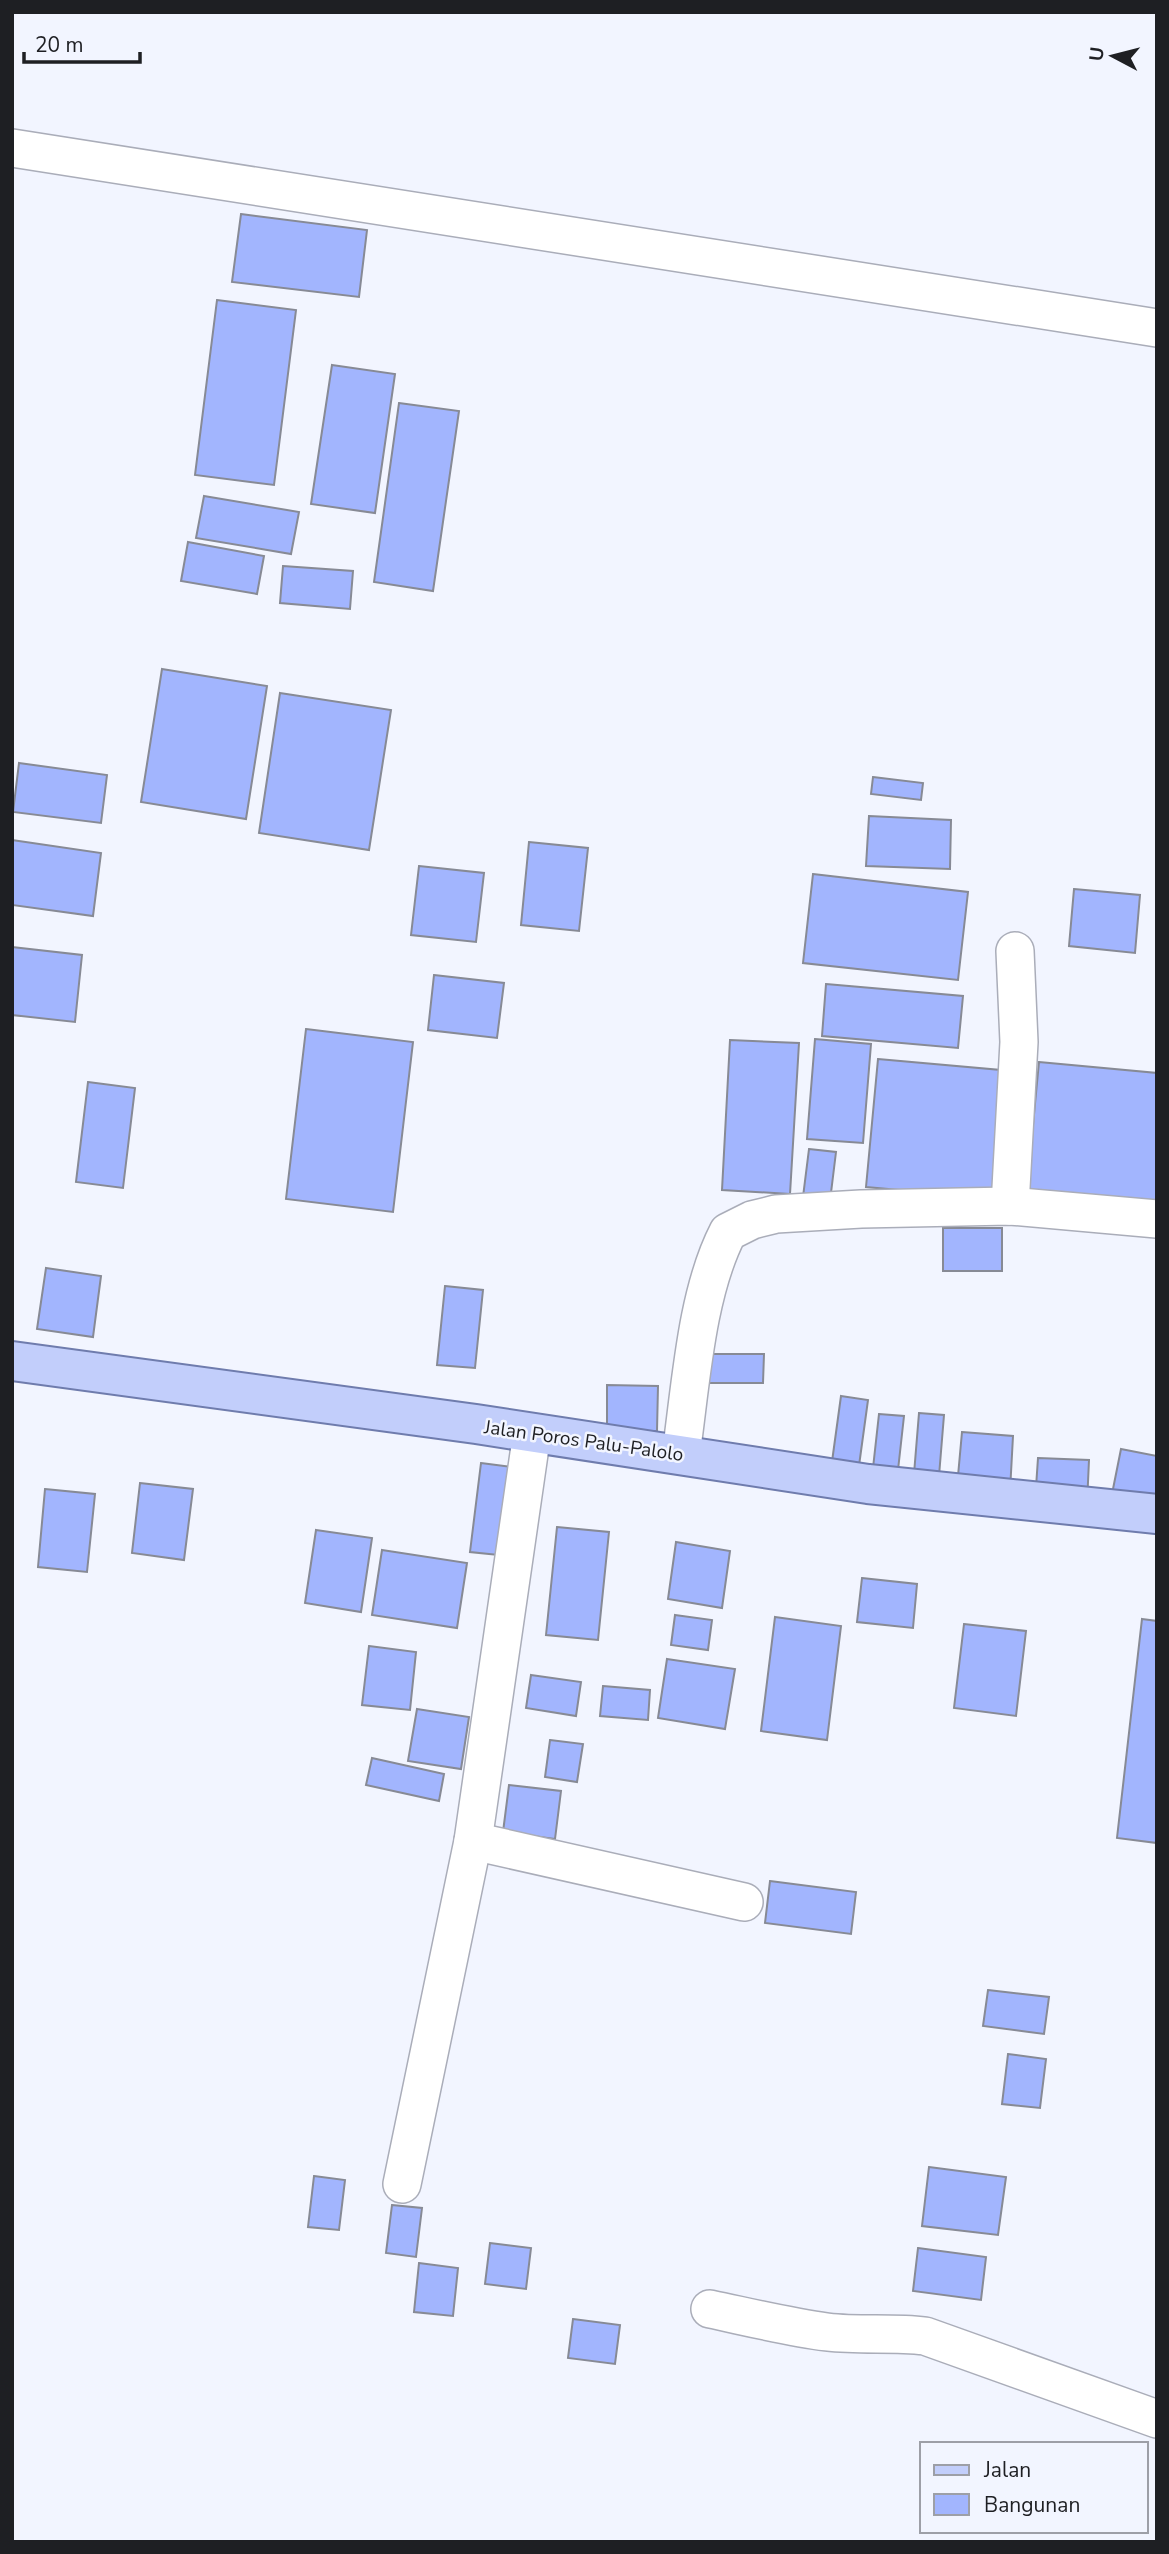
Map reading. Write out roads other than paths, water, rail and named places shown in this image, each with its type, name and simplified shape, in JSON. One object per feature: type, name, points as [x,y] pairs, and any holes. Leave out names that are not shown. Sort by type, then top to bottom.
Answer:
[{"type":"main road","name":"Jalan Poros Palu-Palolo","points":[[12,1361],[681,1454],[868,1484],[1157,1514]]},
{"type":"street","points":[[12,148],[1157,328]]},
{"type":"street","points":[[1010,1206],[1019,1042],[1016,951]]},
{"type":"street","points":[[681,1454],[712,1272],[728,1232],[752,1220],[776,1214],[861,1209],[1010,1206],[1157,1219]]},
{"type":"street","points":[[402,2184],[473,1841],[532,1433]]},
{"type":"street","points":[[473,1841],[744,1902]]},
{"type":"street","points":[[710,2309],[826,2332],[925,2336],[1157,2419]]}]
